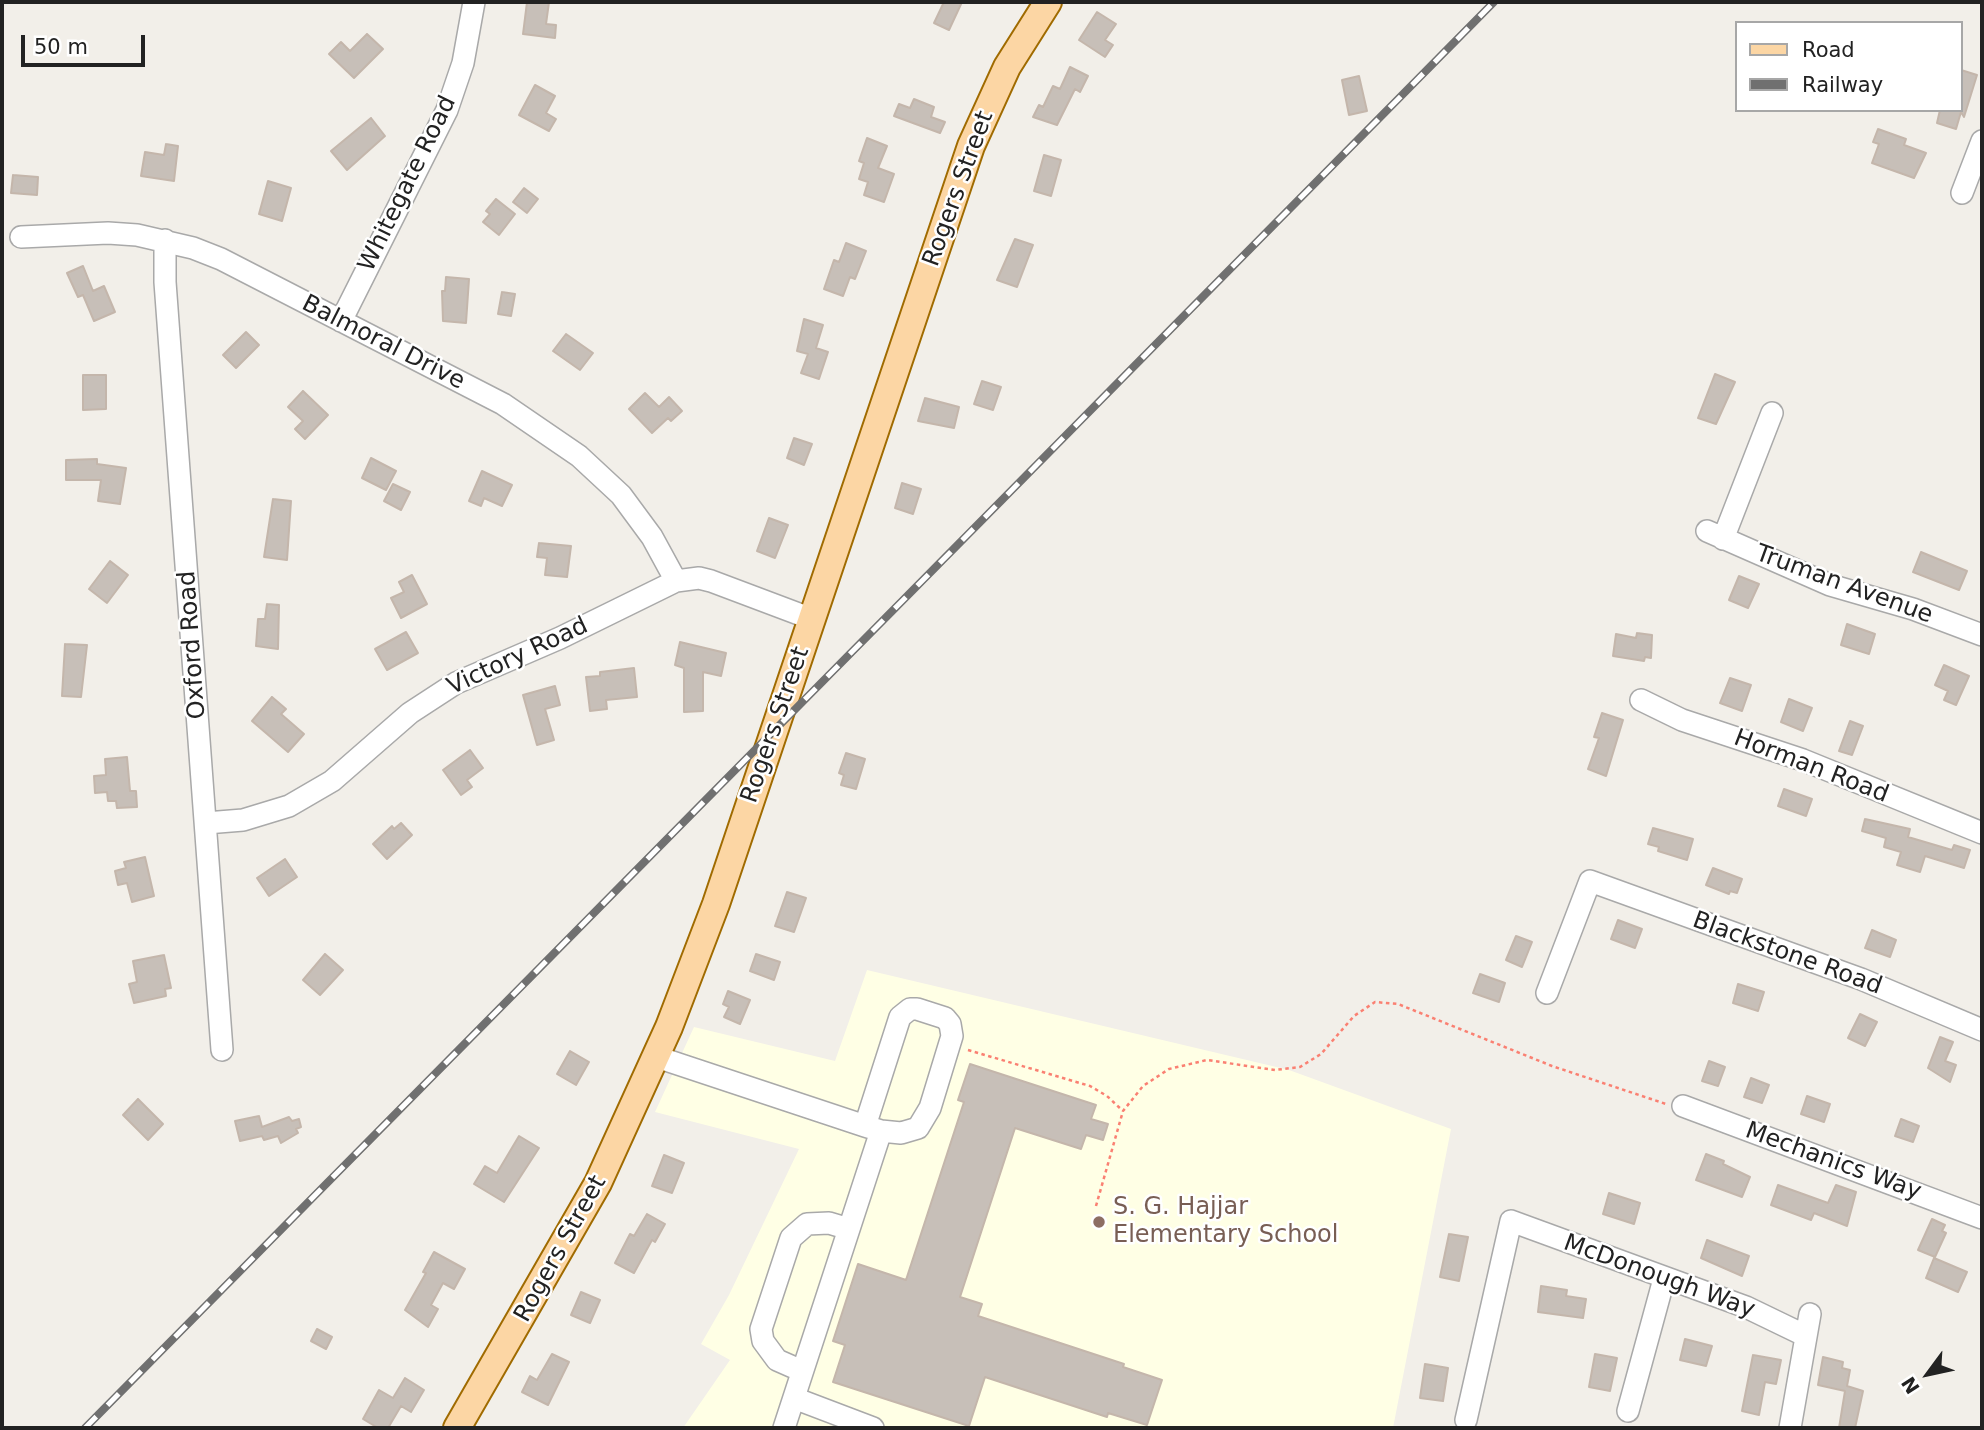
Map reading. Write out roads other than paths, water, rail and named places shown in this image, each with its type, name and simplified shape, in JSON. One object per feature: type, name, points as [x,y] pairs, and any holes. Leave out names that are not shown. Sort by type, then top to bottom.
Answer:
[{"type":"main road","name":"Rogers Street","points":[[457,1428],[573,1230],[657,1058],[716,904],[971,146],[1007,67],[1048,2]]},
{"type":"street","name":"Whitegate Road","points":[[341,321],[437,132],[463,63],[474,2]]},
{"type":"street","points":[[1962,193],[1982,141]]},
{"type":"street","name":"Balmoral Drive","points":[[21,237],[108,233],[165,240],[221,259],[503,404],[579,456],[637,515],[676,581]]},
{"type":"street","name":"Oxford Road","points":[[165,240],[165,282],[222,1050]]},
{"type":"street","name":"Truman Avenue","points":[[1772,413],[1715,535],[1830,585],[1913,609],[1982,635]]},
{"type":"street","name":"Victory Road","points":[[206,823],[266,815],[301,800],[332,781],[410,713],[456,683],[559,638],[676,581],[699,578],[711,581],[812,619]]},
{"type":"street","name":"Horman Road","points":[[1641,700],[1682,720],[1803,760],[1982,833]]},
{"type":"street","name":"Blackstone Road","points":[[1547,993],[1590,881],[1861,979],[1982,1030]]},
{"type":"street","points":[[657,1058],[873,1129],[910,1131],[925,1119],[953,1030],[945,1018],[917,1009],[905,1012],[897,1023],[873,1129],[849,1229],[784,1428]]},
{"type":"street","name":"Mechanics Way","points":[[1683,1106],[1982,1218]]},
{"type":"street","name":"McDonough Way","points":[[1466,1420],[1511,1221],[1746,1307],[1806,1336]]},
{"type":"street","points":[[802,1371],[777,1360],[763,1340],[761,1329],[769,1303],[791,1238],[807,1223],[829,1223],[849,1229]]},
{"type":"street","points":[[1628,1411],[1664,1279]]},
{"type":"street","points":[[1790,1428],[1810,1314]]},
{"type":"street","points":[[794,1398],[873,1428]]},
{"type":"railway","points":[[85,1428],[1494,2]]},
{"type":"place","name":"S. G. Hajjar Elementary School","points":[[1099,1222]]}]
